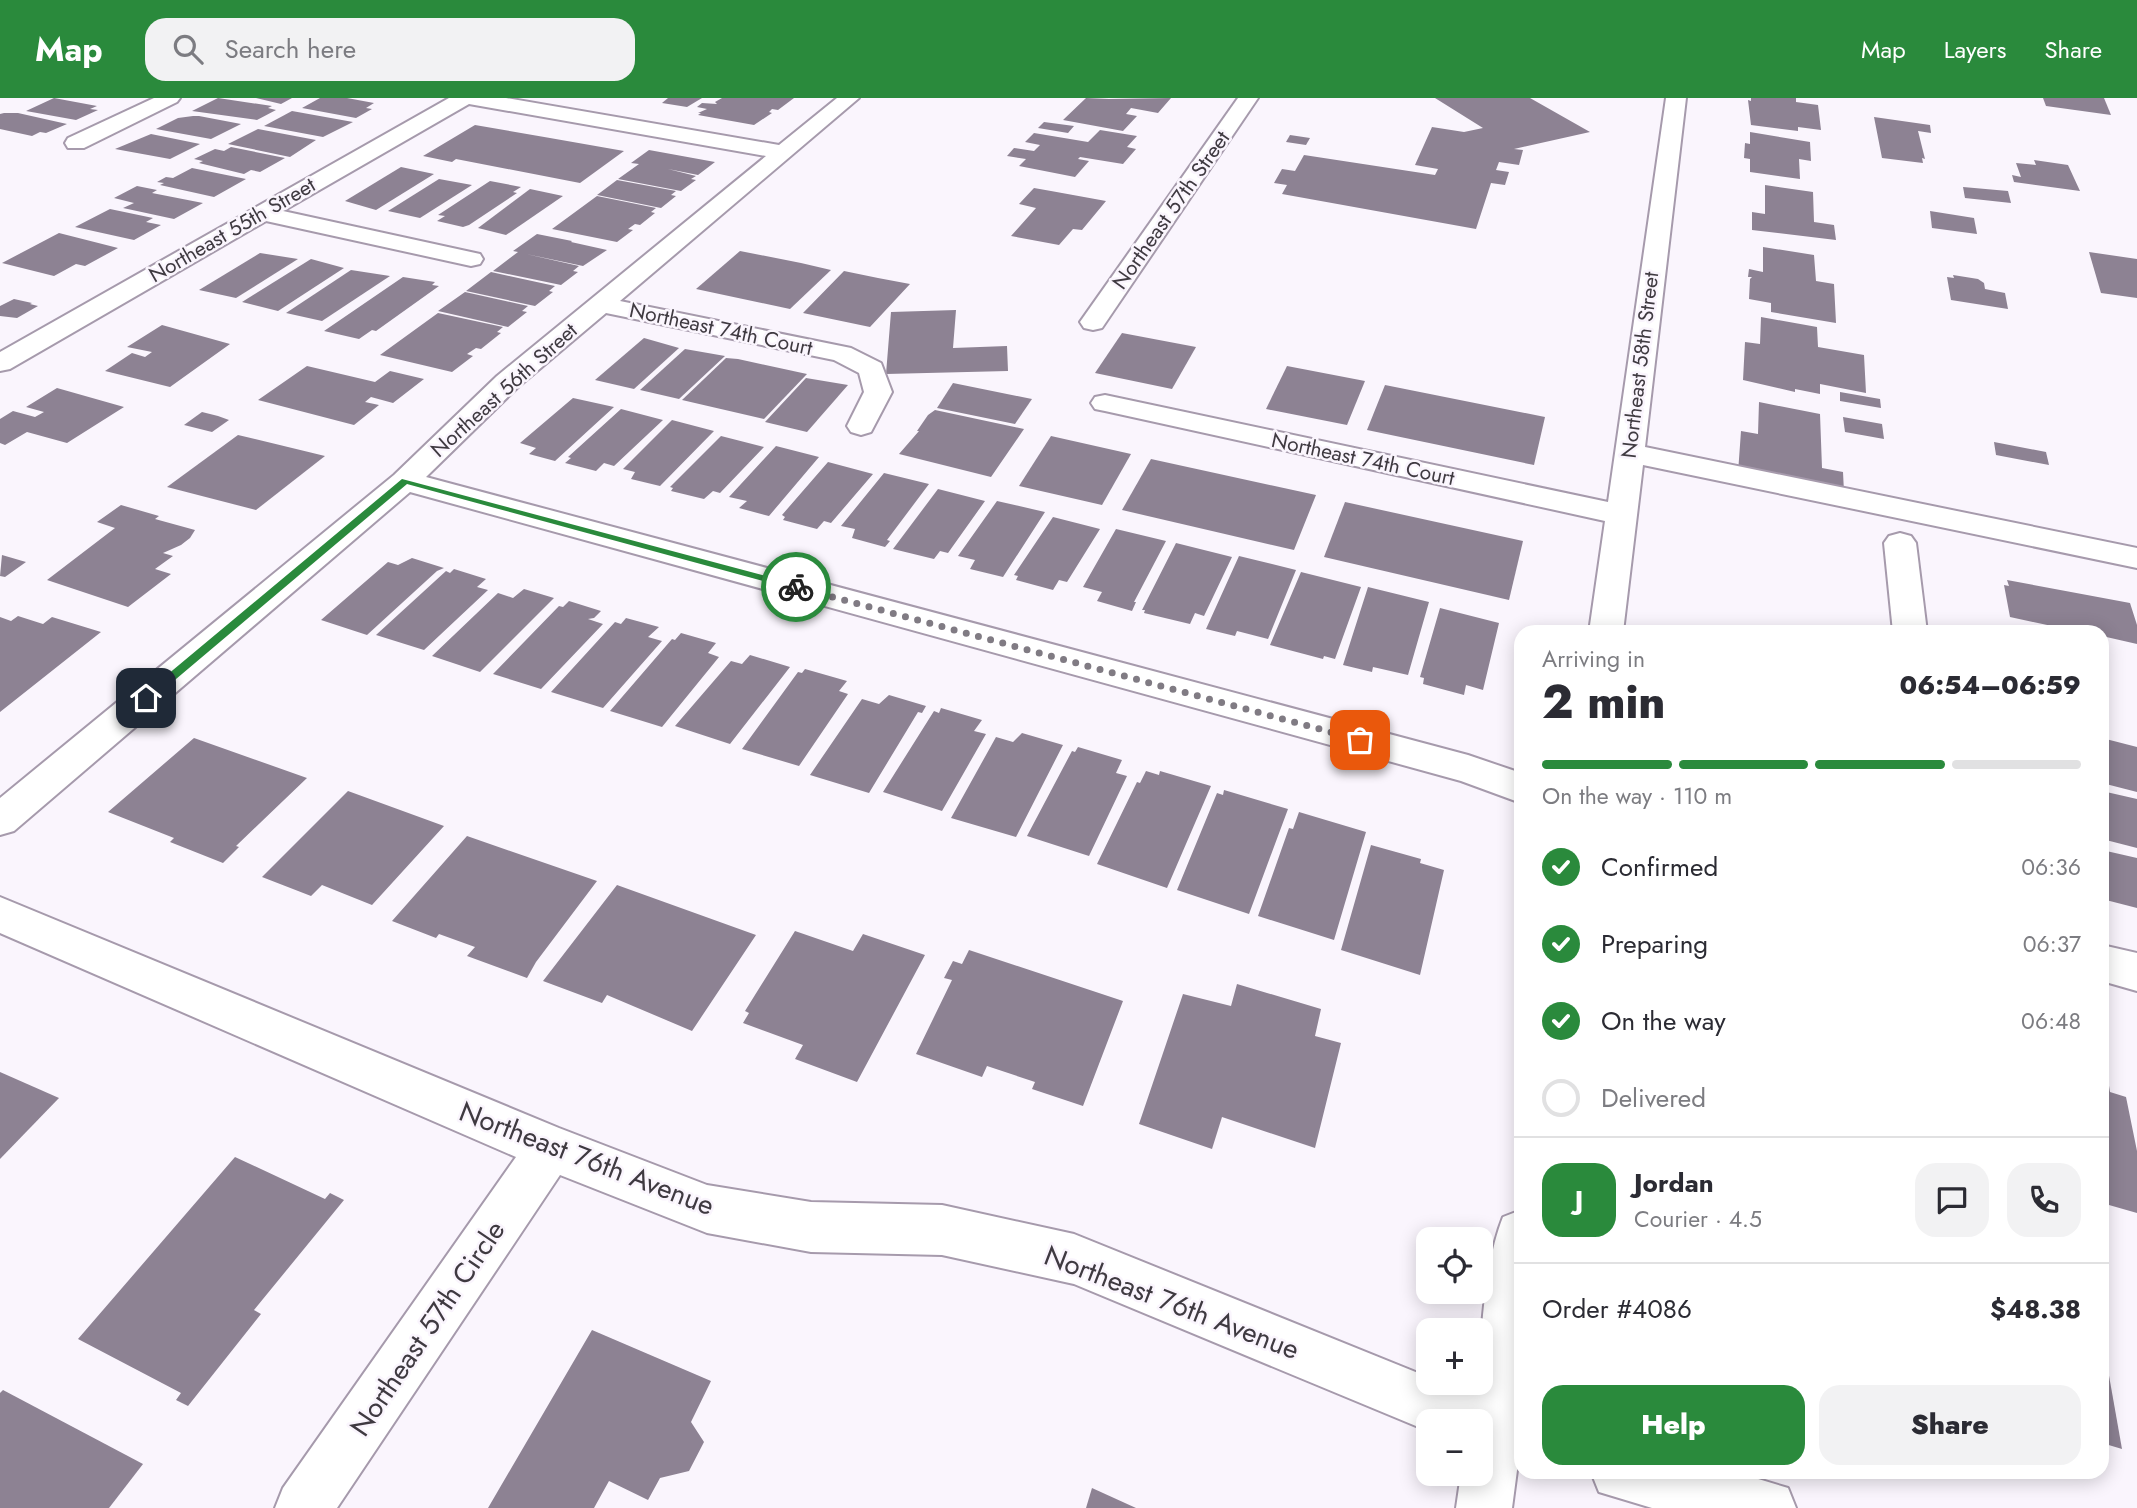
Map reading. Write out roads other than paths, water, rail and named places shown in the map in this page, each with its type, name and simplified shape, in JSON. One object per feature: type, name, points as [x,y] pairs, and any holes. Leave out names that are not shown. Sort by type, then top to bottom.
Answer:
[{"type":"street","points":[[76,143],[170,98]]},
{"type":"street","name":"Northeast 55th Street","points":[[0,363],[464,98]]},
{"type":"street","points":[[471,98],[782,152]]},
{"type":"street","name":"Northeast 56th Street","points":[[0,820],[405,481],[507,382],[849,98]]},
{"type":"street","name":"Northeast 57th Street","points":[[1093,322],[1248,98]]},
{"type":"street","name":"Northeast 58th Street","points":[[1607,625],[1676,98]]},
{"type":"street","points":[[262,213],[471,260]]},
{"type":"street","name":"Northeast 74th Court","points":[[600,304],[842,354],[871,369],[878,392],[862,426]]},
{"type":"street","name":"Northeast 74th Court","points":[[1105,403],[1621,515]]},
{"type":"street","points":[[1629,453],[2137,558]]},
{"type":"street","points":[[405,481],[1468,769],[1514,785]]},
{"type":"street","points":[[1900,543],[1909,625]]},
{"type":"street","name":"Northeast 76th Avenue","points":[[0,914],[550,1148],[707,1209],[811,1227],[942,1230],[1074,1259],[1442,1409]]},
{"type":"street","points":[[2109,964],[2137,972]]},
{"type":"street","name":"Northeast 57th Circle","points":[[303,1508],[550,1148]]},
{"type":"street","points":[[1493,1416],[1514,1280]]},
{"type":"street","points":[[1648,1479],[1769,1508]]},
{"type":"street","points":[[1484,1508],[1486,1486]]}]
